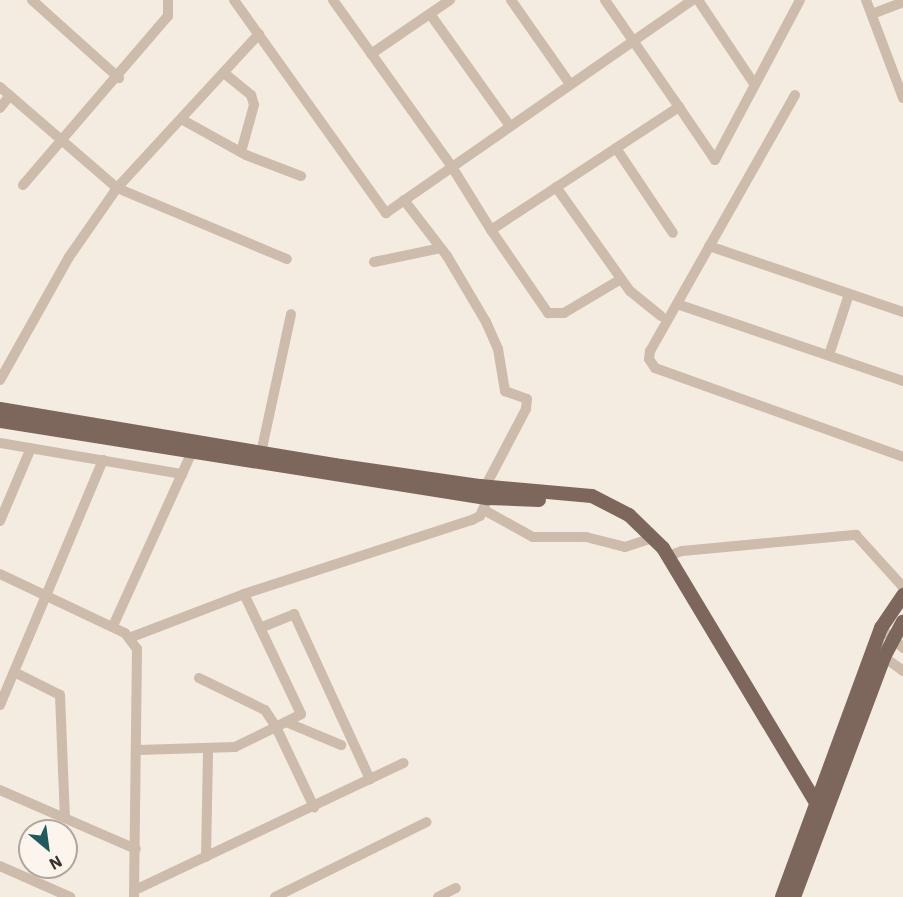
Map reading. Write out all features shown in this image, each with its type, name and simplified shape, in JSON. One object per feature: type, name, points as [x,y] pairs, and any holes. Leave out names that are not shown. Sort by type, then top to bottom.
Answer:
[{"type":"main road","points":[[0,409],[261,453],[485,498]]},
{"type":"main road","points":[[0,422],[191,454],[485,498],[587,502],[629,515],[668,556],[824,816]]},
{"type":"main road","points":[[782,897],[881,628],[903,595]]},
{"type":"main road","points":[[794,897],[884,657],[898,644],[903,621]]},
{"type":"street","points":[[32,0],[119,78]]},
{"type":"street","points":[[23,185],[119,78],[168,16],[168,0]]},
{"type":"street","points":[[234,0],[386,213],[692,0]]},
{"type":"street","points":[[333,0],[452,167],[491,230],[548,313],[564,313],[621,279]]},
{"type":"street","points":[[371,54],[450,0]]},
{"type":"street","points":[[511,0],[570,84]]},
{"type":"street","points":[[605,0],[715,160],[801,0]]},
{"type":"street","points":[[698,0],[755,85]]},
{"type":"street","points":[[866,0],[903,96]]},
{"type":"street","points":[[872,14],[903,2]]},
{"type":"street","points":[[430,14],[510,126]]},
{"type":"street","points":[[0,381],[69,257],[117,188],[259,34]]},
{"type":"street","points":[[224,73],[253,100],[241,152]]},
{"type":"street","points":[[0,87],[117,188],[287,259]]},
{"type":"street","points":[[0,108],[10,95]]},
{"type":"street","points":[[795,95],[650,351],[655,368],[903,457]]},
{"type":"street","points":[[491,230],[679,107]]},
{"type":"street","points":[[181,119],[241,152],[301,176]]},
{"type":"street","points":[[616,148],[673,233]]},
{"type":"street","points":[[556,188],[621,279],[661,316]]},
{"type":"street","points":[[129,638],[244,594],[472,520],[485,498],[528,404],[525,395],[505,391],[494,339],[441,248],[404,200]]},
{"type":"street","points":[[709,246],[903,312]]},
{"type":"street","points":[[374,262],[441,248]]},
{"type":"street","points":[[829,355],[849,294]]},
{"type":"street","points":[[677,304],[903,381]]},
{"type":"street","points":[[261,453],[291,314]]},
{"type":"street","points":[[0,443],[182,474]]},
{"type":"street","points":[[0,521],[31,448]]},
{"type":"street","points":[[113,627],[191,454]]},
{"type":"street","points":[[0,705],[48,596],[102,460]]},
{"type":"street","points":[[485,498],[533,537],[586,537],[625,547],[652,538]]},
{"type":"street","points":[[668,556],[682,551],[856,535],[903,587]]},
{"type":"street","points":[[0,574],[113,627],[129,638],[137,649],[139,665],[138,750],[134,894],[404,763]]},
{"type":"street","points":[[138,750],[208,751],[235,747],[301,714],[244,594]]},
{"type":"street","points":[[260,628],[294,614],[370,779]]},
{"type":"street","points":[[881,628],[898,644]]},
{"type":"street","points":[[884,657],[903,671]]},
{"type":"street","points":[[14,672],[60,695],[65,818]]},
{"type":"street","points":[[199,678],[265,710],[281,725],[341,745]]},
{"type":"street","points":[[281,725],[314,807]]},
{"type":"street","points":[[206,858],[208,751]]},
{"type":"street","points":[[0,790],[136,849]]},
{"type":"street","points":[[276,897],[427,822]]},
{"type":"street","points":[[0,866],[66,896]]},
{"type":"street","points":[[438,897],[456,888]]}]
